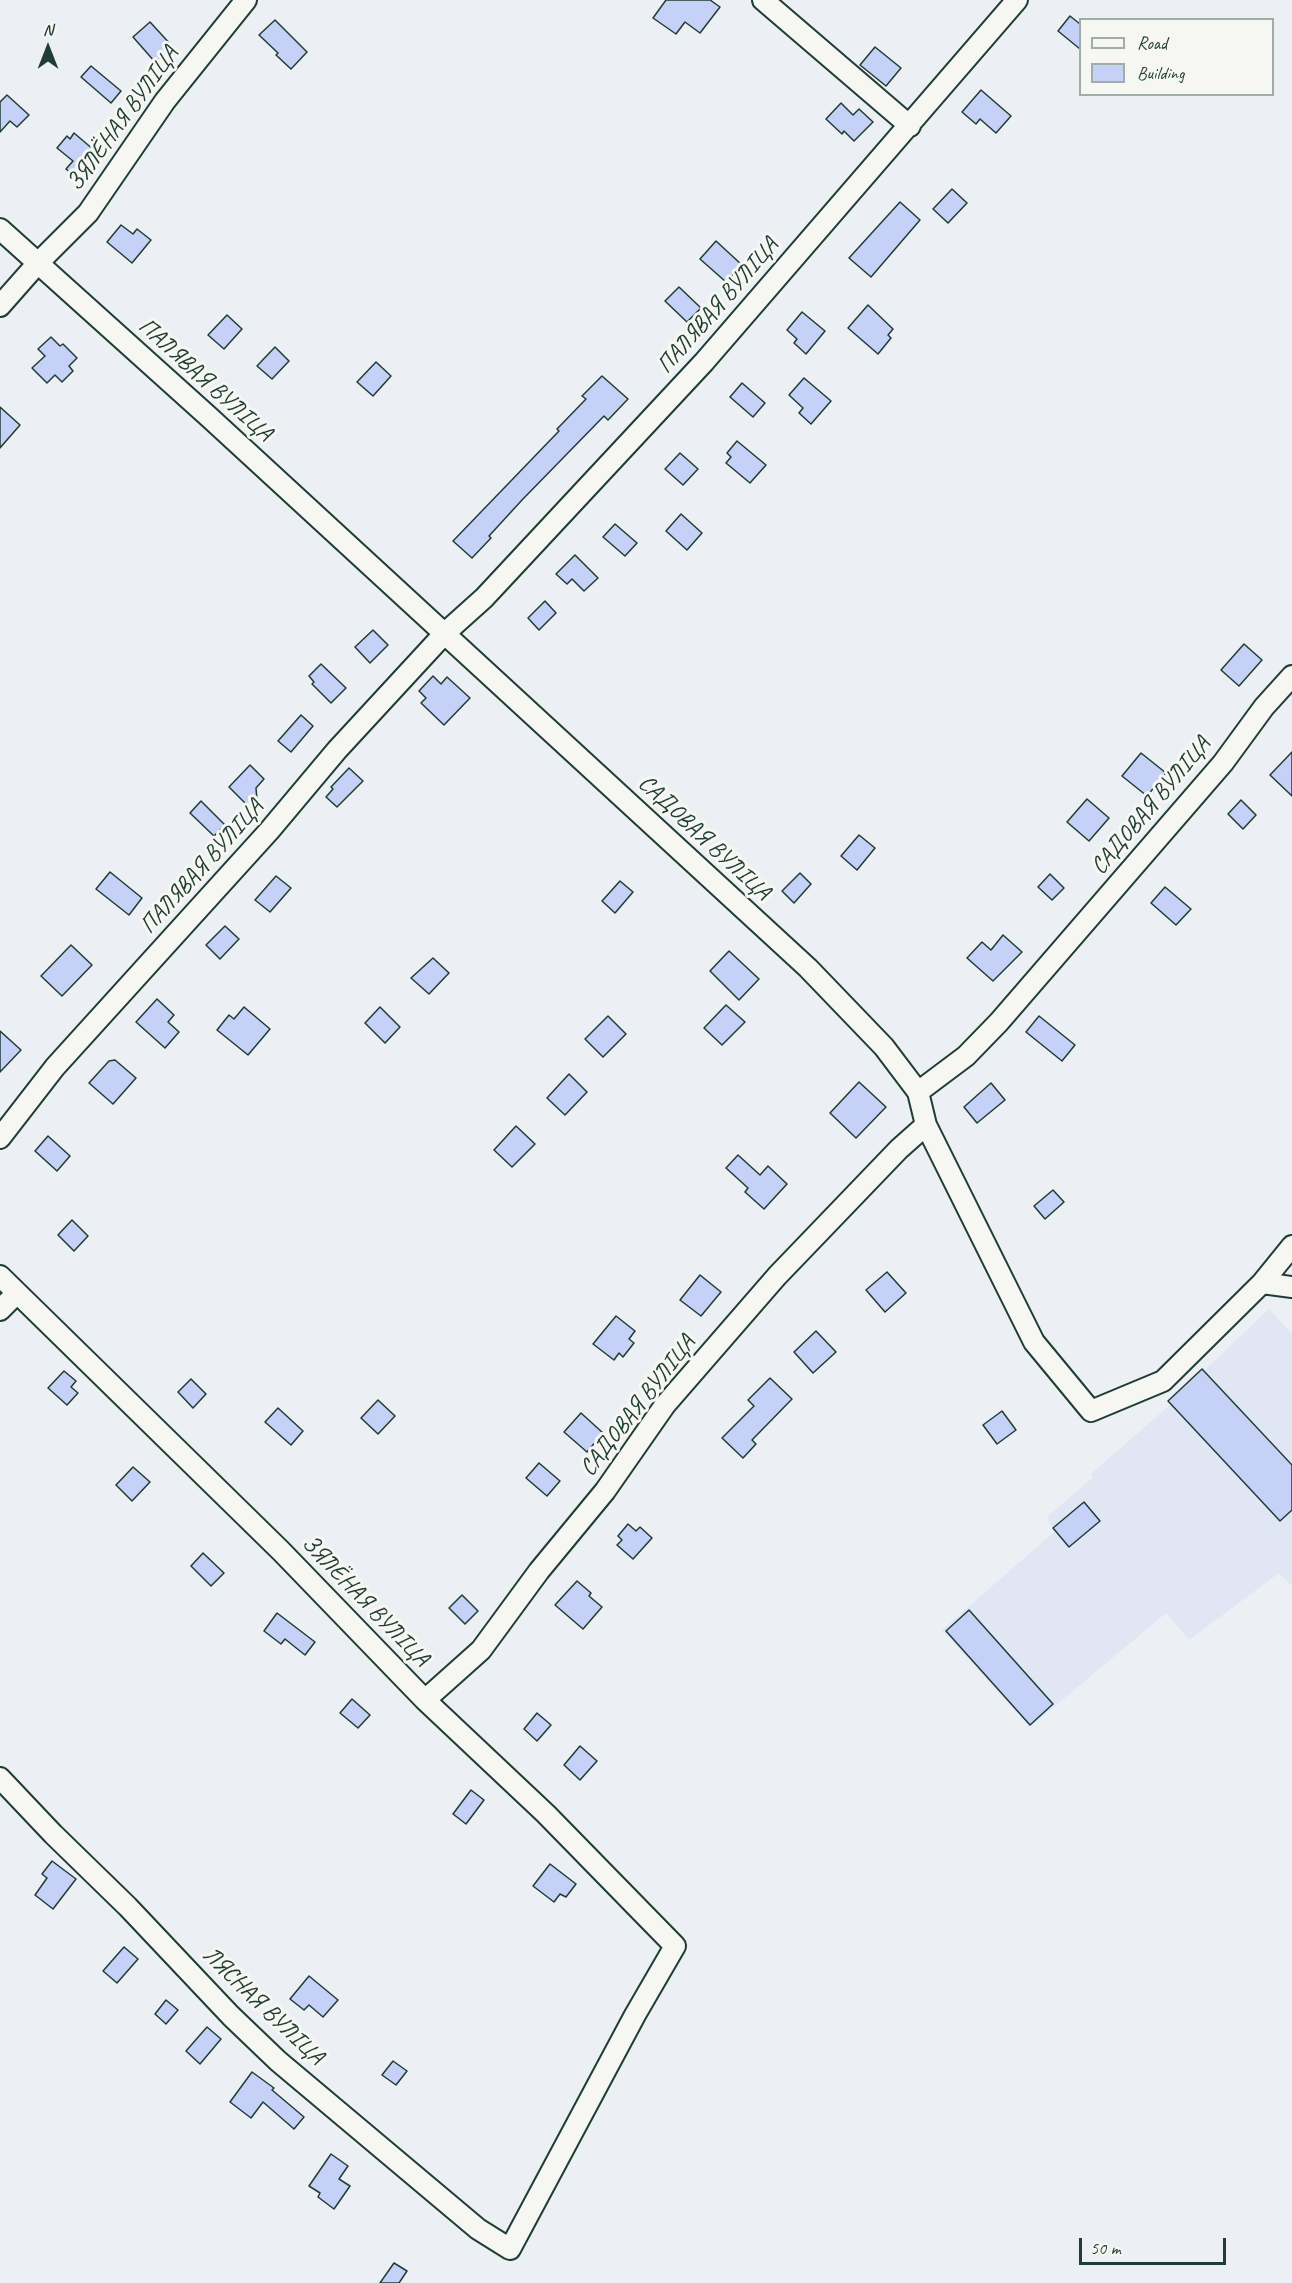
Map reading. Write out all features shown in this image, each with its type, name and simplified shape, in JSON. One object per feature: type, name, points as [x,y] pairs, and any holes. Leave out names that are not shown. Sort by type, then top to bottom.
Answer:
[{"type":"street","name":"ЗЯЛЁНАЯ ВУЛІЦА","points":[[0,306],[37,264],[88,213],[165,101],[246,0]]},
{"type":"street","points":[[763,0],[910,126]]},
{"type":"street","name":"ПАЛЯВАЯ ВУЛІЦА","points":[[0,1138],[55,1068],[269,831],[337,750],[445,633],[484,598],[696,371],[1017,0]]},
{"type":"street","points":[[0,229],[37,264]]},
{"type":"street","name":"ПАЛЯВАЯ ВУЛІЦА","points":[[37,264],[209,417],[445,633]]},
{"type":"street","name":"САДОВАЯ ВУЛІЦА","points":[[445,633],[808,968],[884,1047],[918,1092],[926,1125],[1034,1342],[1090,1411],[1163,1381],[1262,1283]]},
{"type":"street","name":"САДОВАЯ ВУЛІЦА","points":[[918,1092],[966,1056],[999,1023],[1223,763],[1264,707],[1292,676]]},
{"type":"street","name":"САДОВАЯ ВУЛІЦА","points":[[425,1700],[481,1650],[539,1571],[605,1491],[665,1404],[732,1327],[777,1276],[899,1149],[926,1125]]},
{"type":"street","points":[[1262,1283],[1292,1246]]},
{"type":"street","name":"ЗЯЛЁНАЯ ВУЛІЦА","points":[[0,1276],[272,1542],[425,1700],[546,1814],[675,1946],[510,2249]]},
{"type":"street","points":[[1262,1283],[1292,1287]]},
{"type":"street","points":[[0,1310],[17,1293]]},
{"type":"street","name":"ЛЯСНАЯ ВУЛІЦА","points":[[0,1778],[53,1834],[128,1907],[231,2016],[278,2061],[478,2229],[510,2249]]},
{"type":"shaded area","points":[[1269,1309],[1292,1334],[1292,1586],[1279,1573],[1189,1640],[1166,1613],[1030,1727],[942,1630],[1054,1532],[1047,1517],[1093,1477],[1091,1474],[1170,1405],[1167,1401],[1203,1367],[1205,1370]]},
{"type":"building","points":[[666,0],[710,0],[720,7],[700,33],[685,22],[676,34],[653,18]]},
{"type":"building","points":[[1070,16],[1079,23],[1079,48],[1058,31]]},
{"type":"building","points":[[275,20],[307,52],[291,69],[259,35]]},
{"type":"building","points":[[150,22],[173,47],[155,62],[133,37]]},
{"type":"building","points":[[875,47],[901,68],[886,86],[860,65]]},
{"type":"building","points":[[91,66],[121,91],[111,103],[81,77]]},
{"type":"building","points":[[981,90],[1011,116],[996,133],[980,119],[976,124],[962,112]]},
{"type":"building","points":[[7,95],[29,115],[17,127],[10,121],[0,132],[0,102]]},
{"type":"building","points":[[841,103],[853,115],[859,109],[873,122],[854,141],[844,131],[842,134],[826,119]]},
{"type":"building","points":[[74,133],[101,156],[80,181],[66,169],[73,161],[57,148],[67,136],[70,139]]},
{"type":"building","points":[[952,189],[967,203],[948,223],[933,209]]},
{"type":"building","points":[[900,202],[920,220],[871,277],[849,258]]},
{"type":"building","points":[[121,225],[133,234],[137,229],[151,240],[132,263],[107,242]]},
{"type":"building","points":[[716,241],[742,265],[726,282],[700,259]]},
{"type":"building","points":[[679,287],[701,308],[687,322],[665,301]]},
{"type":"building","points":[[868,305],[893,329],[888,335],[891,338],[878,354],[848,328]]},
{"type":"building","points":[[802,312],[825,331],[806,354],[794,343],[797,339],[787,330]]},
{"type":"building","points":[[227,315],[242,329],[224,349],[208,335]]},
{"type":"building","points":[[51,337],[60,346],[63,344],[77,358],[69,366],[73,371],[62,382],[55,375],[47,383],[32,368],[45,356],[38,349]]},
{"type":"building","points":[[275,347],[289,361],[272,379],[257,366]]},
{"type":"building","points":[[376,362],[391,376],[373,396],[357,382]]},
{"type":"building","points":[[602,376],[628,399],[608,420],[604,416],[522,500],[472,558],[453,541],[559,431],[557,429],[586,399],[582,396]]},
{"type":"building","points":[[804,378],[831,401],[811,424],[799,413],[803,408],[789,395]]},
{"type":"building","points":[[742,383],[765,403],[753,417],[730,397]]},
{"type":"building","points":[[0,407],[20,425],[0,448]]},
{"type":"building","points":[[737,441],[766,465],[750,483],[726,463],[731,457],[727,453]]},
{"type":"building","points":[[680,453],[698,469],[683,485],[665,469]]},
{"type":"building","points":[[681,514],[702,533],[687,550],[666,531]]},
{"type":"building","points":[[615,524],[637,543],[625,556],[603,537]]},
{"type":"building","points":[[575,555],[598,578],[584,591],[572,579],[567,584],[556,574]]},
{"type":"building","points":[[545,601],[556,613],[539,630],[528,618]]},
{"type":"building","points":[[373,630],[388,645],[370,663],[355,647]]},
{"type":"building","points":[[1244,644],[1262,660],[1239,686],[1221,670]]},
{"type":"building","points":[[321,664],[346,688],[331,703],[312,684],[314,682],[309,676]]},
{"type":"building","points":[[433,676],[441,684],[447,677],[470,698],[444,725],[421,703],[426,698],[419,691]]},
{"type":"building","points":[[301,715],[313,726],[291,752],[278,741]]},
{"type":"building","points":[[1292,752],[1292,796],[1270,775]]},
{"type":"building","points":[[1141,753],[1166,773],[1147,796],[1122,776]]},
{"type":"building","points":[[250,765],[264,779],[256,788],[257,800],[250,808],[229,787]]},
{"type":"building","points":[[349,768],[363,781],[337,807],[326,797],[333,789],[331,787]]},
{"type":"building","points":[[1087,799],[1109,818],[1089,841],[1067,822]]},
{"type":"building","points":[[1241,800],[1256,815],[1243,829],[1228,814]]},
{"type":"building","points":[[201,801],[225,825],[214,836],[190,813]]},
{"type":"building","points":[[859,835],[875,848],[857,870],[841,856]]},
{"type":"building","points":[[110,872],[142,898],[129,915],[96,889]]},
{"type":"building","points":[[800,873],[811,884],[794,903],[782,891]]},
{"type":"building","points":[[1050,874],[1064,888],[1052,900],[1038,887]]},
{"type":"building","points":[[276,876],[291,888],[270,912],[255,900]]},
{"type":"building","points":[[620,881],[633,892],[615,913],[602,901]]},
{"type":"building","points":[[1165,887],[1191,909],[1176,925],[1151,903]]},
{"type":"building","points":[[225,926],[239,939],[220,959],[206,945]]},
{"type":"building","points":[[1003,935],[1022,952],[993,981],[967,958],[982,942],[991,950]]},
{"type":"building","points":[[71,945],[92,965],[62,996],[41,976]]},
{"type":"building","points":[[729,951],[759,979],[739,1000],[710,971]]},
{"type":"building","points":[[433,958],[449,973],[429,994],[411,978]]},
{"type":"building","points":[[157,999],[174,1015],[168,1022],[179,1032],[165,1048],[136,1022]]},
{"type":"building","points":[[726,1005],[745,1022],[722,1045],[704,1028]]},
{"type":"building","points":[[244,1007],[270,1029],[248,1055],[217,1030],[229,1015],[234,1019]]},
{"type":"building","points":[[380,1007],[400,1027],[385,1043],[365,1023]]},
{"type":"building","points":[[608,1016],[626,1034],[603,1057],[585,1039]]},
{"type":"building","points":[[1039,1016],[1075,1045],[1062,1061],[1026,1032]]},
{"type":"building","points":[[0,1031],[21,1050],[0,1072]]},
{"type":"building","points":[[115,1060],[136,1078],[113,1104],[89,1083],[109,1061]]},
{"type":"building","points":[[569,1074],[587,1092],[565,1115],[547,1098]]},
{"type":"building","points":[[859,1082],[886,1107],[856,1138],[830,1113]]},
{"type":"building","points":[[991,1083],[1005,1100],[977,1123],[964,1107]]},
{"type":"building","points":[[516,1126],[535,1144],[512,1167],[494,1150]]},
{"type":"building","points":[[48,1136],[70,1156],[57,1171],[35,1151]]},
{"type":"building","points":[[738,1155],[760,1175],[768,1166],[787,1184],[764,1209],[745,1192],[748,1188],[726,1168]]},
{"type":"building","points":[[1053,1190],[1064,1202],[1045,1219],[1034,1206]]},
{"type":"building","points":[[72,1220],[88,1236],[74,1251],[58,1235]]},
{"type":"building","points":[[887,1272],[906,1293],[885,1312],[866,1290]]},
{"type":"building","points":[[700,1275],[721,1292],[701,1316],[680,1300]]},
{"type":"building","points":[[616,1316],[635,1331],[629,1339],[634,1343],[623,1357],[619,1353],[614,1360],[593,1344]]},
{"type":"building","points":[[816,1331],[836,1352],[813,1373],[794,1352]]},
{"type":"building","points":[[1202,1369],[1292,1465],[1292,1510],[1280,1521],[1168,1401]]},
{"type":"building","points":[[64,1371],[76,1381],[71,1387],[78,1393],[67,1405],[48,1388]]},
{"type":"building","points":[[770,1378],[792,1399],[752,1440],[756,1444],[743,1458],[722,1438],[754,1406],[748,1400]]},
{"type":"building","points":[[191,1379],[206,1394],[193,1408],[178,1392]]},
{"type":"building","points":[[378,1400],[395,1416],[378,1434],[361,1418]]},
{"type":"building","points":[[278,1408],[303,1431],[291,1445],[265,1422]]},
{"type":"building","points":[[1002,1411],[1016,1430],[997,1444],[983,1425]]},
{"type":"building","points":[[581,1413],[603,1433],[587,1452],[564,1432]]},
{"type":"building","points":[[539,1463],[560,1481],[547,1496],[526,1478]]},
{"type":"building","points":[[133,1467],[150,1482],[132,1501],[116,1485]]},
{"type":"building","points":[[1084,1502],[1100,1521],[1069,1547],[1053,1528]]},
{"type":"building","points":[[628,1524],[636,1531],[640,1527],[652,1538],[633,1559],[617,1545],[622,1540],[618,1536]]},
{"type":"building","points":[[203,1553],[224,1573],[211,1586],[191,1566]]},
{"type":"building","points":[[577,1581],[602,1607],[583,1629],[555,1605]]},
{"type":"building","points":[[462,1595],[478,1611],[465,1624],[449,1608]]},
{"type":"building","points":[[969,1610],[1053,1704],[1030,1725],[946,1631]]},
{"type":"building","points":[[277,1613],[315,1642],[305,1655],[285,1639],[281,1644],[264,1631]]},
{"type":"building","points":[[352,1699],[370,1715],[358,1728],[340,1713]]},
{"type":"building","points":[[537,1713],[551,1725],[537,1741],[524,1729]]},
{"type":"building","points":[[580,1746],[597,1761],[580,1780],[564,1765]]},
{"type":"building","points":[[471,1790],[484,1800],[466,1824],[453,1814]]},
{"type":"building","points":[[52,1861],[76,1879],[53,1909],[35,1895],[47,1878],[42,1874]]},
{"type":"building","points":[[550,1864],[576,1884],[566,1897],[560,1894],[554,1902],[533,1886]]},
{"type":"building","points":[[124,1947],[138,1959],[117,1983],[103,1971]]},
{"type":"building","points":[[309,1976],[338,2000],[323,2017],[309,2005],[304,2010],[290,1999]]},
{"type":"building","points":[[166,2000],[178,2010],[166,2024],[155,2014]]},
{"type":"building","points":[[207,2027],[221,2039],[200,2064],[186,2051]]},
{"type":"building","points":[[393,2061],[407,2071],[396,2085],[382,2075]]},
{"type":"building","points":[[252,2072],[274,2088],[272,2090],[304,2117],[294,2129],[263,2102],[251,2118],[230,2102]]},
{"type":"building","points":[[331,2154],[348,2166],[339,2179],[350,2186],[334,2209],[318,2197],[320,2193],[309,2186]]},
{"type":"building","points":[[394,2263],[407,2271],[399,2283],[380,2283]]}]
